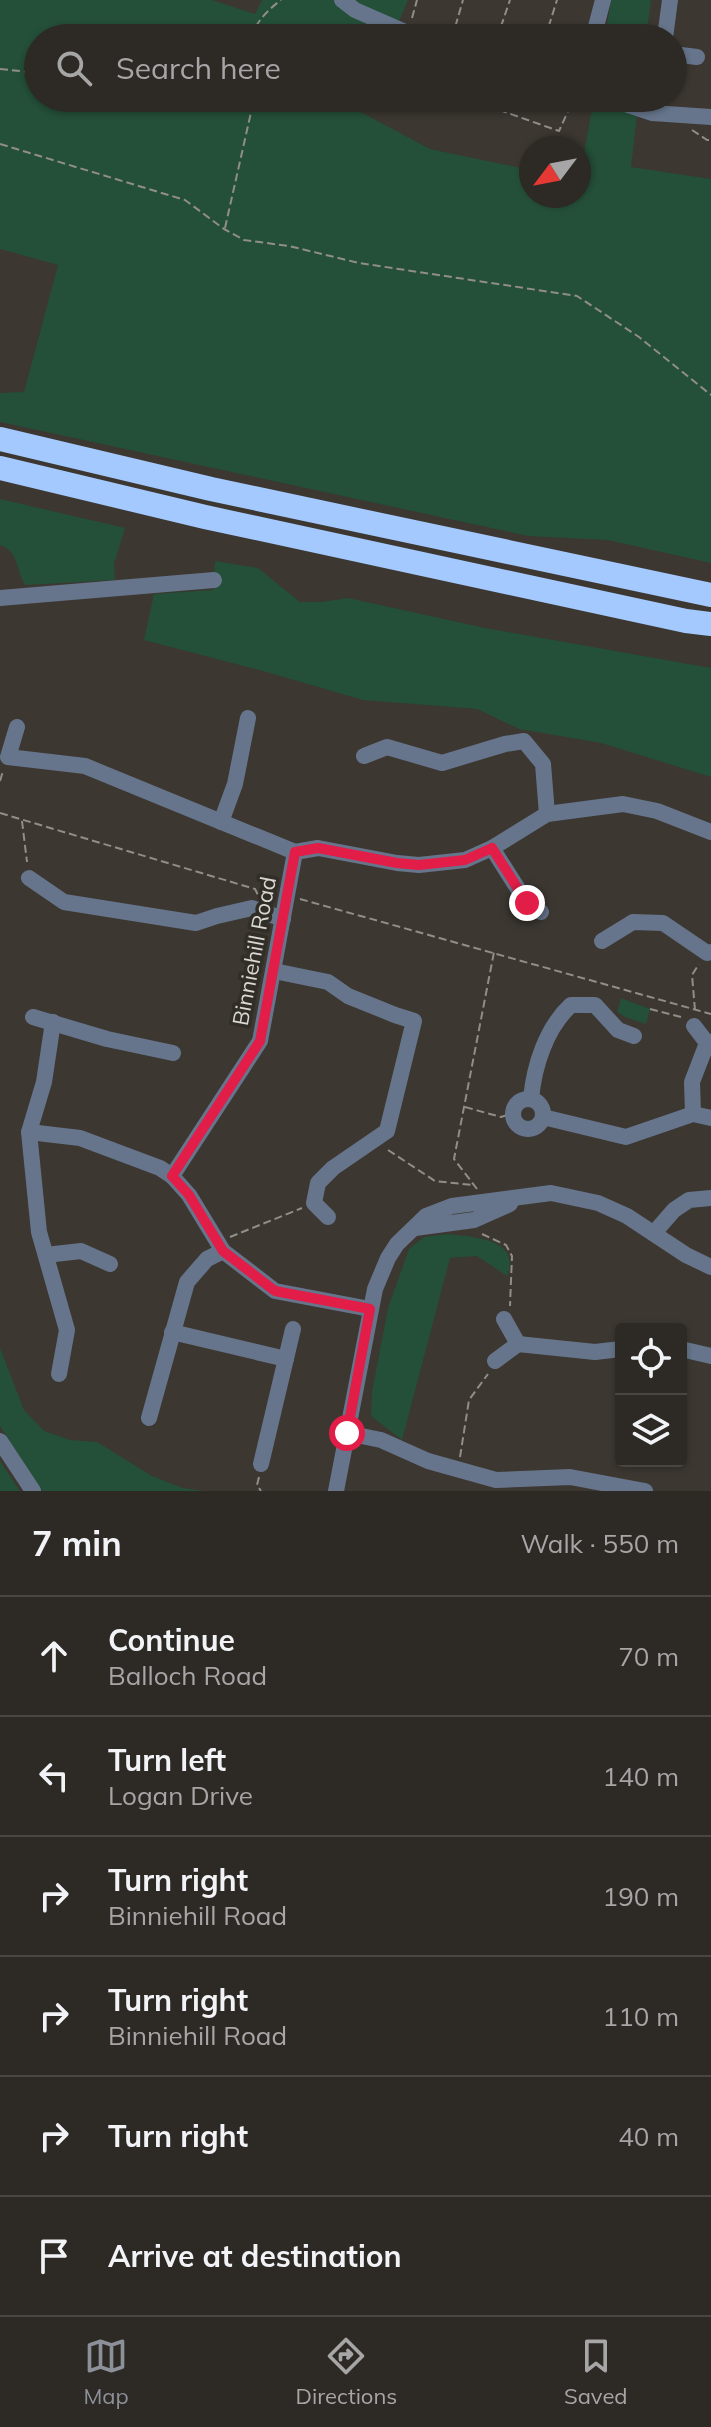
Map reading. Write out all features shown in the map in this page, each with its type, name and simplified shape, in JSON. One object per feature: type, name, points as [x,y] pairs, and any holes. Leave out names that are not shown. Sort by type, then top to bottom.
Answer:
[{"type":"highway","points":[[0,439],[211,489],[711,595]]},
{"type":"highway","points":[[0,468],[205,517],[711,624]]},
{"type":"street","points":[[342,0],[355,10],[387,24]]},
{"type":"street","points":[[597,24],[603,0]]},
{"type":"street","points":[[667,24],[670,0]]},
{"type":"street","points":[[687,56],[697,57]]},
{"type":"street","points":[[649,112],[711,117]]},
{"type":"street","points":[[0,598],[214,580]]},
{"type":"street","points":[[221,822],[235,784],[248,718]]},
{"type":"street","name":"Binniehill Road","points":[[17,727],[8,757],[85,766],[295,852],[318,848],[419,865],[465,860],[492,848],[547,814],[623,804],[657,811],[711,832]]},
{"type":"street","points":[[364,756],[387,747],[442,763],[524,741],[543,764],[547,814]]},
{"type":"street","points":[[492,848],[527,903],[541,912]]},
{"type":"street","name":"Binniehill Road","points":[[172,1176],[260,1041],[274,971],[276,916],[287,895],[295,852]]},
{"type":"street","points":[[29,878],[64,902],[196,923],[252,908],[276,916]]},
{"type":"street","points":[[602,941],[633,922],[663,923],[709,953]]},
{"type":"street","points":[[274,971],[328,982],[348,996],[414,1021],[387,1131],[333,1168],[318,1183],[314,1203],[328,1217]]},
{"type":"street","points":[[531,1099],[532,1086],[549,1034],[560,1014],[571,1005],[595,1005],[618,1030],[634,1036]]},
{"type":"street","points":[[33,1017],[107,1039],[173,1053]]},
{"type":"street","points":[[693,1114],[692,1082],[709,1043],[697,1019]]},
{"type":"street","points":[[53,1022],[44,1082],[29,1132],[39,1232],[67,1330],[59,1374]]},
{"type":"street","points":[[531,1099],[541,1106],[543,1117],[536,1127],[523,1128],[518,1125],[513,1113],[519,1102],[531,1099]]},
{"type":"street","points":[[543,1117],[626,1137],[693,1114],[711,1118]]},
{"type":"street","points":[[29,1132],[80,1138],[160,1168],[189,1195],[221,1246],[275,1291],[370,1309]]},
{"type":"street","points":[[336,1491],[375,1289],[397,1244],[426,1216],[452,1206],[551,1193],[571,1196],[598,1203],[627,1216],[686,1255],[711,1267]]},
{"type":"street","points":[[415,1228],[474,1220],[522,1198]]},
{"type":"street","points":[[654,1233],[674,1210],[689,1200],[711,1198]]},
{"type":"street","points":[[149,1418],[187,1282],[221,1246]]},
{"type":"street","points":[[46,1255],[81,1251],[110,1264]]},
{"type":"street","points":[[507,1323],[518,1344]]},
{"type":"street","points":[[261,1464],[293,1329]]},
{"type":"street","points":[[172,1332],[286,1359]]},
{"type":"street","points":[[499,1357],[518,1344],[595,1352],[615,1350]]},
{"type":"street","points":[[687,1350],[711,1356]]},
{"type":"street","points":[[347,1433],[381,1440],[495,1486],[570,1477],[645,1491]]},
{"type":"street","points":[[0,1441],[33,1491]]},
{"type":"path","points":[[258,24],[281,0]]},
{"type":"path","points":[[414,24],[417,0]]},
{"type":"path","points":[[456,24],[463,0]]},
{"type":"path","points":[[502,24],[510,0]]},
{"type":"path","points":[[549,24],[557,0]]},
{"type":"path","points":[[0,69],[24,72]]},
{"type":"path","points":[[224,229],[251,112]]},
{"type":"path","points":[[505,112],[559,131],[568,112]]},
{"type":"path","points":[[0,144],[185,200],[244,240],[289,246],[359,263],[577,296],[639,337],[711,395]]},
{"type":"path","points":[[0,813],[255,889],[276,916]]},
{"type":"path","points":[[22,820],[29,878]]},
{"type":"path","points":[[287,895],[494,952],[697,1019]]},
{"type":"path","points":[[487,1202],[454,1159],[494,952]]},
{"type":"path","points":[[697,1019],[692,975],[709,953]]},
{"type":"path","points":[[650,1009],[689,1019],[711,1014]]},
{"type":"path","points":[[464,1106],[501,1117],[513,1113]]},
{"type":"path","points":[[374,1140],[435,1181],[473,1185]]},
{"type":"path","points":[[221,1246],[314,1203]]},
{"type":"path","points":[[475,1231],[506,1245],[512,1256],[507,1323]]},
{"type":"path","points":[[458,1470],[469,1400],[499,1357]]},
{"type":"green space","points":[[0,0],[212,0],[255,14],[262,0],[408,0],[396,24],[24,24],[24,112],[361,112],[430,149],[519,168],[519,208],[591,208],[591,136],[587,136],[591,112],[637,112],[631,167],[711,179],[711,563],[608,540],[528,536],[0,422],[0,393],[24,392],[58,265],[0,249]]},
{"type":"green space","points":[[611,0],[651,0],[648,24],[607,24]]},
{"type":"green space","points":[[0,499],[125,528],[114,564],[115,580],[25,585],[13,556],[0,545]]},
{"type":"green space","points":[[215,561],[258,568],[300,602],[348,598],[485,628],[711,668],[711,777],[601,743],[519,729],[477,709],[363,700],[144,640],[154,594],[213,590]]},
{"type":"green space","points":[[621,998],[650,1009],[646,1024],[617,1012]]},
{"type":"green space","points":[[448,1234],[492,1242],[507,1254],[510,1263],[507,1276],[477,1256],[450,1258],[402,1440],[371,1416],[372,1392],[388,1308],[409,1249],[424,1237]]},
{"type":"green space","points":[[0,1348],[24,1410],[44,1431],[70,1440],[97,1442],[152,1476],[183,1488],[204,1491],[42,1491],[0,1426]]},
{"type":"green space","points":[[0,1461],[20,1491],[0,1491]]},
{"type":"route","points":[[347,1433],[370,1309],[275,1291],[223,1251],[189,1195],[172,1176],[260,1041],[295,852],[318,848],[419,865],[465,860],[492,848],[527,903]]}]
